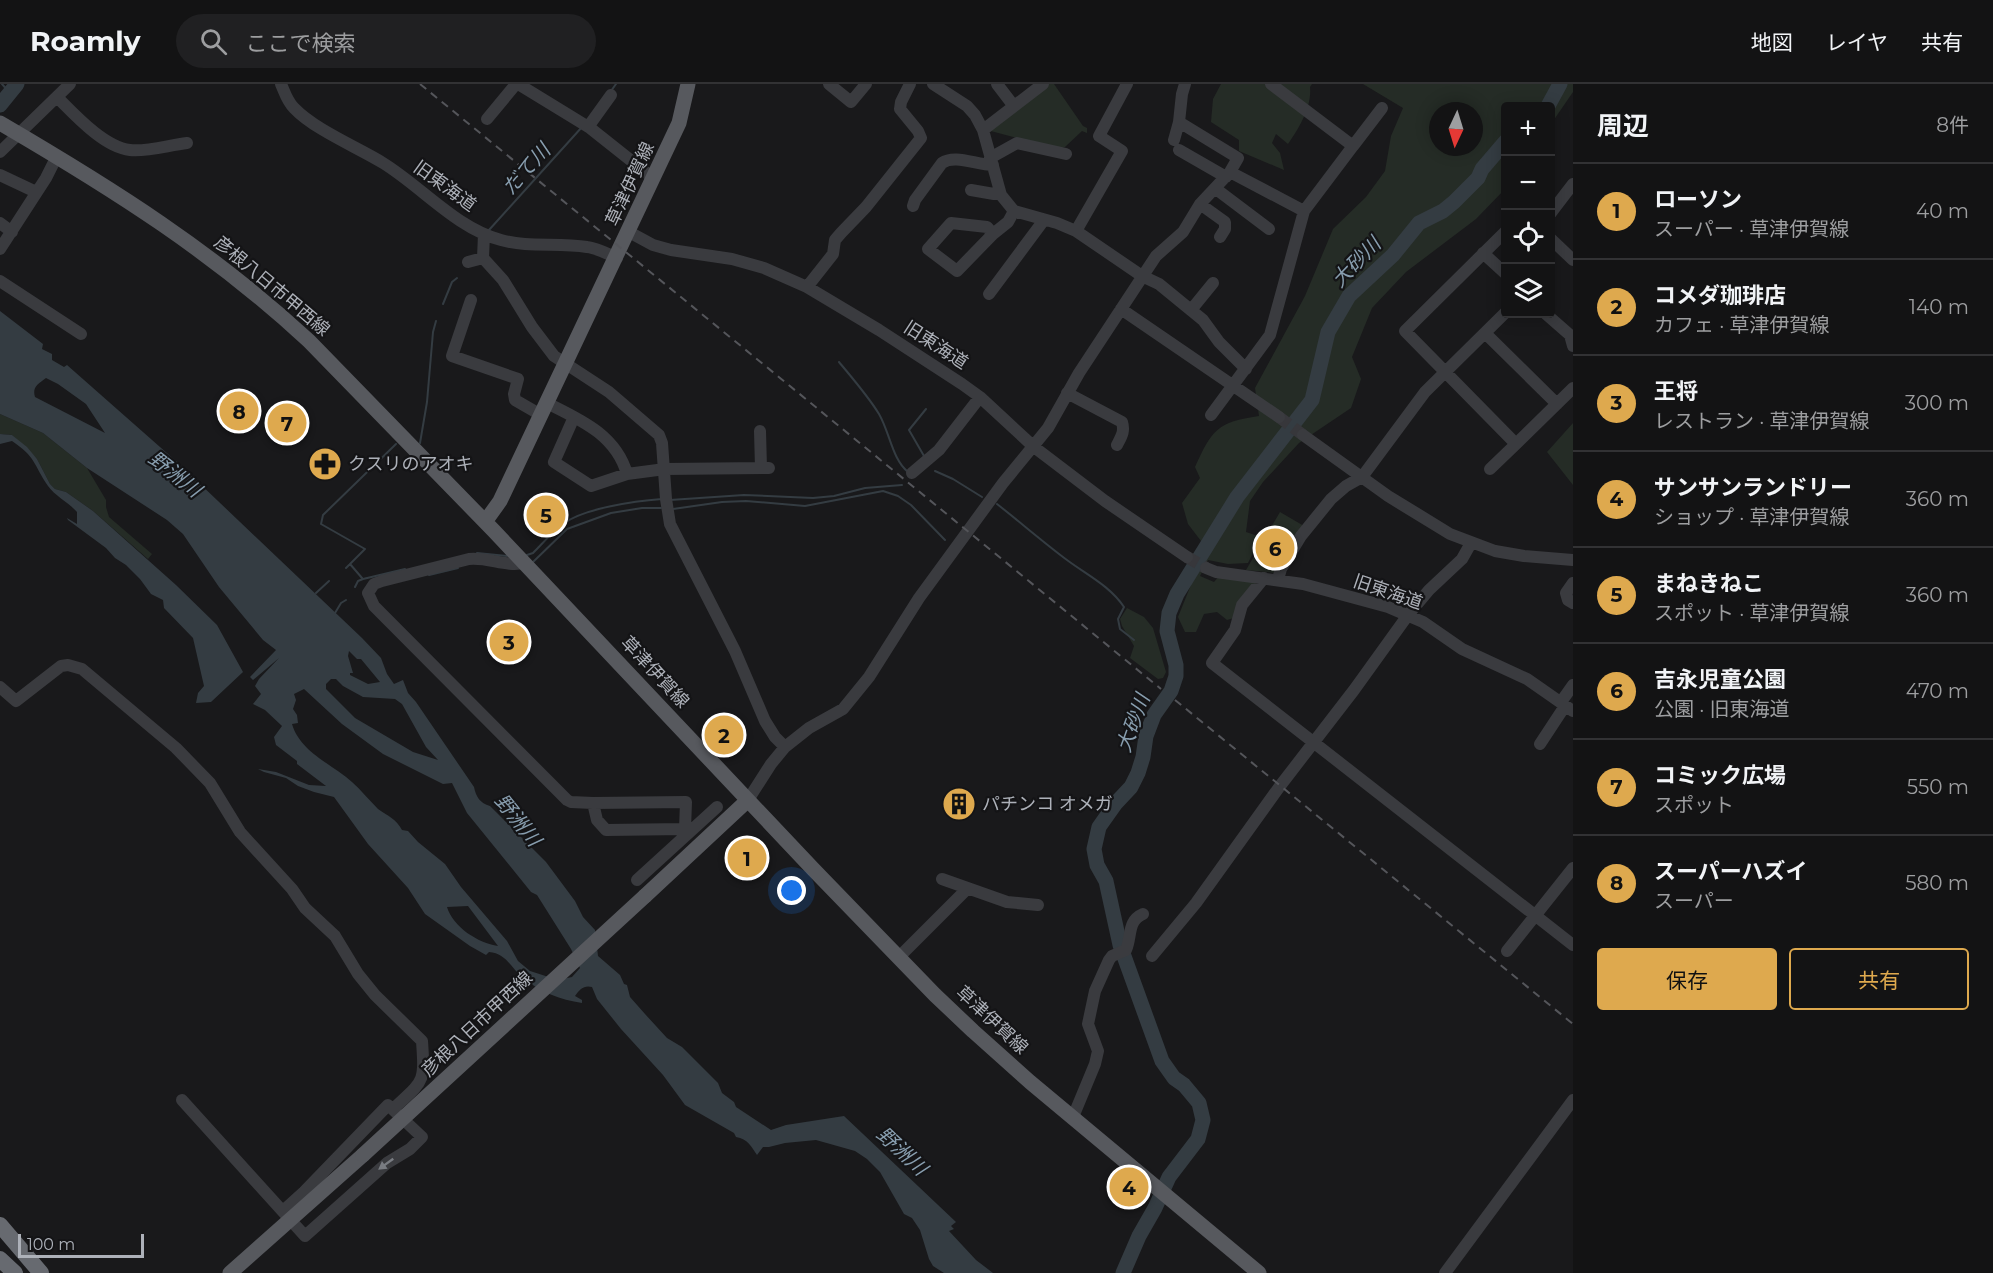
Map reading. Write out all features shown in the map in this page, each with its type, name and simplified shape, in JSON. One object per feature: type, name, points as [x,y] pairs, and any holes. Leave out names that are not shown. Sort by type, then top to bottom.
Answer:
[{"type":"highway","points":[[0,1226],[41,1273]]},
{"type":"highway","points":[[0,1259],[15,1273]]},
{"type":"main road","name":"草津伊賀線","points":[[688,84],[679,123],[617,258],[500,501],[485,522],[748,800],[973,1031],[1259,1273]]},
{"type":"main road","name":"彦根八日市甲西線","points":[[8,128],[158,220],[223,267],[273,308],[309,341],[485,522]]},
{"type":"main road","name":"彦根八日市甲西線","points":[[230,1273],[287,1216],[363,1155],[748,800]]},
{"type":"street","points":[[0,152],[8,128],[57,97],[70,84]]},
{"type":"street","name":"旧東海道","points":[[281,84],[286,98],[303,116],[382,162],[484,234],[519,243],[589,247],[617,258]]},
{"type":"street","points":[[487,119],[517,84],[588,127],[653,178]]},
{"type":"street","points":[[829,84],[852,102],[866,84]]},
{"type":"street","points":[[807,287],[833,254],[835,240],[840,233],[866,207],[921,138],[900,109],[910,84]]},
{"type":"street","points":[[933,84],[967,106],[975,115],[983,130],[1000,193],[1014,211],[1076,231],[1142,276],[1159,284],[1203,320],[1219,342],[1246,369]]},
{"type":"street","points":[[997,84],[1013,105]]},
{"type":"street","points":[[983,130],[1043,84]]},
{"type":"street","points":[[1076,231],[1122,151],[1099,136],[1127,84]]},
{"type":"street","points":[[1185,84],[1177,145],[1228,174],[1304,211]]},
{"type":"street","points":[[1271,84],[1353,146]]},
{"type":"street","points":[[588,127],[611,94]]},
{"type":"street","points":[[57,97],[84,124],[119,147],[131,150],[187,142]]},
{"type":"street","points":[[1211,415],[1270,335],[1304,211],[1382,108]]},
{"type":"street","points":[[748,800],[785,747],[809,728],[843,709],[856,694],[920,598],[1004,483],[1048,428],[1067,393],[1156,256],[1183,232],[1200,204],[1228,174],[1238,158],[1179,122]]},
{"type":"street","points":[[914,206],[915,200],[948,159],[954,158],[978,165],[991,162],[1017,143],[1066,154]]},
{"type":"street","points":[[0,249],[46,178],[57,156]]},
{"type":"street","points":[[0,175],[36,192]]},
{"type":"street","points":[[1554,210],[1573,184]]},
{"type":"street","points":[[1216,189],[1269,229]]},
{"type":"street","points":[[971,190],[1000,193]]},
{"type":"street","points":[[1200,204],[1225,222],[1225,229],[1220,237]]},
{"type":"street","points":[[993,234],[987,227],[951,223],[928,249],[957,271],[1008,222],[1014,211]]},
{"type":"street","points":[[989,294],[1044,220]]},
{"type":"street","points":[[0,223],[12,232]]},
{"type":"street","name":"旧東海道","points":[[629,232],[653,245],[671,250],[732,259],[764,268],[807,287],[932,364],[980,397],[1034,447],[1105,501],[1187,557]]},
{"type":"street","points":[[484,234],[483,258],[503,280],[532,327],[554,356],[609,392],[659,435],[662,443],[670,524],[735,651],[765,721],[775,737],[785,747]]},
{"type":"street","points":[[1501,236],[1405,331],[1516,444]]},
{"type":"street","points":[[1555,242],[1573,260]]},
{"type":"street","points":[[1483,253],[1501,269]]},
{"type":"street","points":[[468,262],[483,258]]},
{"type":"street","points":[[0,281],[81,334]]},
{"type":"street","points":[[1191,310],[1213,283]]},
{"type":"street","points":[[471,300],[452,356],[518,379],[514,394],[515,400],[574,417],[591,426],[622,457],[627,474]]},
{"type":"street","points":[[1121,309],[1279,417]]},
{"type":"street","points":[[1278,579],[1281,569],[1301,536],[1331,499],[1346,486],[1362,477],[1425,392],[1501,317]]},
{"type":"street","points":[[1551,318],[1572,337]]},
{"type":"street","points":[[1485,333],[1557,404]]},
{"type":"street","points":[[1490,470],[1573,388]]},
{"type":"street","points":[[1067,393],[1122,422],[1123,434],[1117,445]]},
{"type":"street","points":[[912,473],[939,450],[980,397]]},
{"type":"street","points":[[574,417],[554,462],[591,486],[627,474],[665,469],[765,468],[760,431]]},
{"type":"street","points":[[1303,435],[1425,520],[1472,543],[1496,551],[1524,556],[1573,560]]},
{"type":"street","points":[[1152,956],[1196,903],[1408,615],[1429,590],[1462,559],[1472,543]]},
{"type":"street","points":[[524,563],[516,565],[480,558],[469,559],[382,581],[374,584],[368,593],[374,606],[567,800],[593,803],[686,802],[687,831],[700,846]]},
{"type":"street","name":"旧東海道","points":[[1206,568],[1216,572],[1303,584],[1388,607],[1423,622],[1462,649],[1527,679],[1566,706]]},
{"type":"street","points":[[1264,578],[1242,605],[1234,630],[1212,663],[1573,945]]},
{"type":"street","points":[[1573,583],[1566,593],[1568,600],[1573,603]]},
{"type":"street","points":[[0,687],[16,701],[61,666],[69,665],[82,669],[176,748],[210,783],[240,832],[292,889],[305,908],[335,936],[357,974],[375,995],[422,1041],[424,1072],[420,1084],[393,1109]]},
{"type":"street","points":[[1540,744],[1566,706],[1573,685]]},
{"type":"street","points":[[593,803],[597,820],[606,830],[687,831]]},
{"type":"street","points":[[637,880],[687,831],[717,807]]},
{"type":"street","points":[[1507,951],[1573,868]]},
{"type":"street","points":[[942,879],[1007,902],[1038,905]]},
{"type":"street","points":[[899,957],[967,889]]},
{"type":"street","points":[[1073,1117],[1098,1052],[1088,1024],[1095,991],[1109,960],[1123,951],[1133,922],[1143,914]]},
{"type":"street","points":[[182,1100],[304,1236],[387,1163],[410,1149],[422,1137],[388,1105],[304,1192],[287,1216]]},
{"type":"street","points":[[1445,1273],[1573,1100]]},
{"type":"shaded area","points":[[1048,84],[1054,84],[1083,126],[1087,128],[1087,133],[1082,131],[1065,147],[1058,149],[987,130]]},
{"type":"shaded area","points":[[1221,84],[1312,84],[1304,117],[1288,144],[1276,134],[1272,143],[1280,153],[1284,170],[1239,151],[1239,140],[1211,122],[1213,99]]},
{"type":"shaded area","points":[[1363,84],[1573,84],[1573,92],[1555,118],[1555,102],[1501,102],[1501,193],[1476,219],[1406,272],[1372,308],[1352,357],[1361,379],[1351,408],[1299,443],[1263,482],[1250,501],[1246,532],[1261,537],[1248,563],[1228,564],[1208,560],[1200,576],[1214,582],[1222,573],[1256,583],[1234,618],[1227,620],[1217,612],[1204,614],[1196,632],[1185,632],[1178,617],[1201,560],[1201,541],[1188,524],[1182,503],[1200,478],[1195,467],[1206,444],[1218,430],[1234,421],[1259,416],[1255,388],[1305,296],[1333,229],[1366,197],[1385,171],[1391,136],[1403,108]]},
{"type":"shaded area","points":[[0,414],[43,433],[87,468],[106,500],[109,517],[152,554],[148,559],[93,511],[66,492],[55,489],[37,459],[12,435],[0,434]]},
{"type":"shaded area","points":[[1573,423],[1573,485],[1547,452]]},
{"type":"shaded area","points":[[1280,512],[1304,526],[1276,573],[1246,570]]},
{"type":"shaded area","points":[[1127,608],[1144,617],[1153,628],[1166,672],[1163,678],[1158,679],[1130,658],[1134,646],[1120,619]]},
{"type":"water","name":"野洲川","points":[[0,311],[43,344],[42,349],[52,354],[52,360],[64,367],[67,365],[177,462],[362,638],[381,658],[394,684],[403,680],[408,693],[474,787],[479,799],[490,806],[546,862],[575,901],[583,917],[595,930],[598,956],[620,975],[624,984],[627,985],[630,997],[645,1014],[667,1038],[682,1047],[718,1083],[722,1093],[734,1102],[736,1107],[771,1130],[786,1125],[844,1116],[956,1222],[951,1226],[954,1229],[949,1231],[976,1260],[993,1273],[944,1273],[933,1266],[920,1230],[912,1218],[904,1214],[880,1172],[855,1151],[816,1140],[763,1147],[757,1155],[746,1141],[685,1105],[663,1075],[597,999],[592,987],[582,988],[575,996],[582,1000],[582,1003],[550,994],[528,982],[500,955],[489,952],[486,955],[425,914],[408,888],[368,844],[334,797],[314,792],[286,778],[258,769],[276,772],[309,785],[326,786],[276,745],[274,737],[282,726],[265,710],[253,704],[261,694],[255,686],[279,658],[253,680],[250,677],[276,650],[263,640],[219,587],[183,534],[167,520],[87,468],[43,433],[0,414]],"holes":[[[46,378],[86,404],[105,433],[35,397],[35,388]],[[349,651],[357,659],[361,659],[380,682],[368,684],[350,675],[353,673],[348,656]],[[331,679],[336,679],[343,686],[363,697],[395,699],[402,704],[426,747],[438,760],[413,752],[355,718],[326,689],[326,684]],[[304,689],[342,724],[383,754],[443,784],[452,783],[467,813],[531,892],[537,895],[571,949],[580,968],[572,977],[558,980],[530,971],[518,961],[507,941],[461,887],[445,864],[408,831],[402,830],[394,820],[378,809],[344,775],[309,750],[302,742],[292,724],[298,723],[293,709],[296,700],[294,694]],[[468,906],[498,946],[467,933],[450,914],[447,907]]]},
{"type":"water","points":[[0,434],[12,435],[27,447],[55,489],[66,492],[93,511],[217,625],[243,672],[211,702],[196,703],[198,693],[204,686],[193,638],[164,608],[163,600],[151,594],[126,565],[68,520],[67,518],[77,524],[77,512],[51,490],[26,452],[12,441],[0,444]]},
{"type":"waterway","points":[[2,84],[10,93]]},
{"type":"waterway","points":[[0,105],[17,84]]},
{"type":"waterway","name":"だて川","points":[[611,91],[616,84]]},
{"type":"waterway","name":"大砂川","points":[[1550,102],[1560,84]]},
{"type":"waterway","name":"だて川","points":[[489,230],[582,127]]},
{"type":"waterway","name":"大砂川","points":[[1123,1273],[1169,1177],[1198,1139],[1203,1120],[1199,1103],[1184,1085],[1174,1078],[1162,1061],[1120,945],[1106,881],[1097,865],[1094,849],[1099,827],[1131,787],[1138,773],[1146,736],[1154,715],[1171,691],[1176,676],[1176,665],[1167,631],[1169,613],[1177,594],[1237,497],[1312,400],[1328,332],[1349,296],[1393,255],[1419,223],[1443,211],[1454,202],[1478,178],[1482,169],[1501,147]]},
{"type":"waterway","name":"だて川","points":[[443,304],[452,282],[457,278]]},
{"type":"waterway","name":"だて川","points":[[420,443],[436,321]]},
{"type":"waterway","points":[[839,362],[879,414],[898,460],[908,472]]},
{"type":"waterway","points":[[924,456],[909,430],[926,409]]},
{"type":"waterway","name":"だて川","points":[[346,568],[365,549],[321,524],[323,515],[396,444]]},
{"type":"waterway","points":[[935,471],[982,497]]},
{"type":"waterway","points":[[670,500],[744,495],[813,498],[834,496],[865,488],[902,485]]},
{"type":"waterway","points":[[673,509],[746,501],[805,506],[883,491],[898,496],[911,505],[945,540]]},
{"type":"waterway","points":[[527,555],[533,553],[551,534],[572,518],[625,504],[662,499]]},
{"type":"waterway","points":[[997,504],[1112,593],[1124,607],[1118,619],[1120,629],[1134,640]]},
{"type":"waterway","points":[[532,563],[567,529],[611,513],[642,508],[661,508]]},
{"type":"waterway","points":[[477,553],[507,556]]},
{"type":"waterway","points":[[350,564],[362,578]]},
{"type":"waterway","points":[[429,575],[458,568]]},
{"type":"waterway","points":[[355,587],[358,581],[363,579],[405,569]]},
{"type":"waterway","name":"だて川","points":[[316,593],[329,581]]},
{"type":"waterway","points":[[335,613],[341,603],[346,600]]},
{"type":"tunnel","points":[[1279,417],[1303,435]]},
{"type":"tunnel","points":[[1187,557],[1206,568]]},
{"type":"railway","points":[[420,84],[1161,689]]},
{"type":"railway","points":[[1175,700],[1573,1024]]},
{"type":"place","name":"スーパーハズイ","points":[[239,411]]},
{"type":"place","name":"コミック広場","points":[[287,423]]},
{"type":"place","name":"クスリのアオキ","points":[[325,464]]},
{"type":"place","name":"まねきねこ","points":[[546,515]]},
{"type":"place","name":"吉永児童公園","points":[[1275,548]]},
{"type":"place","name":"王将","points":[[509,642]]},
{"type":"place","name":"コメダ珈琲店","points":[[724,735]]},
{"type":"place","name":"パチンコ オメガ","points":[[959,804]]},
{"type":"place","name":"ローソン","points":[[747,858]]},
{"type":"place","name":"サンサンランドリー","points":[[1129,1187]]}]
